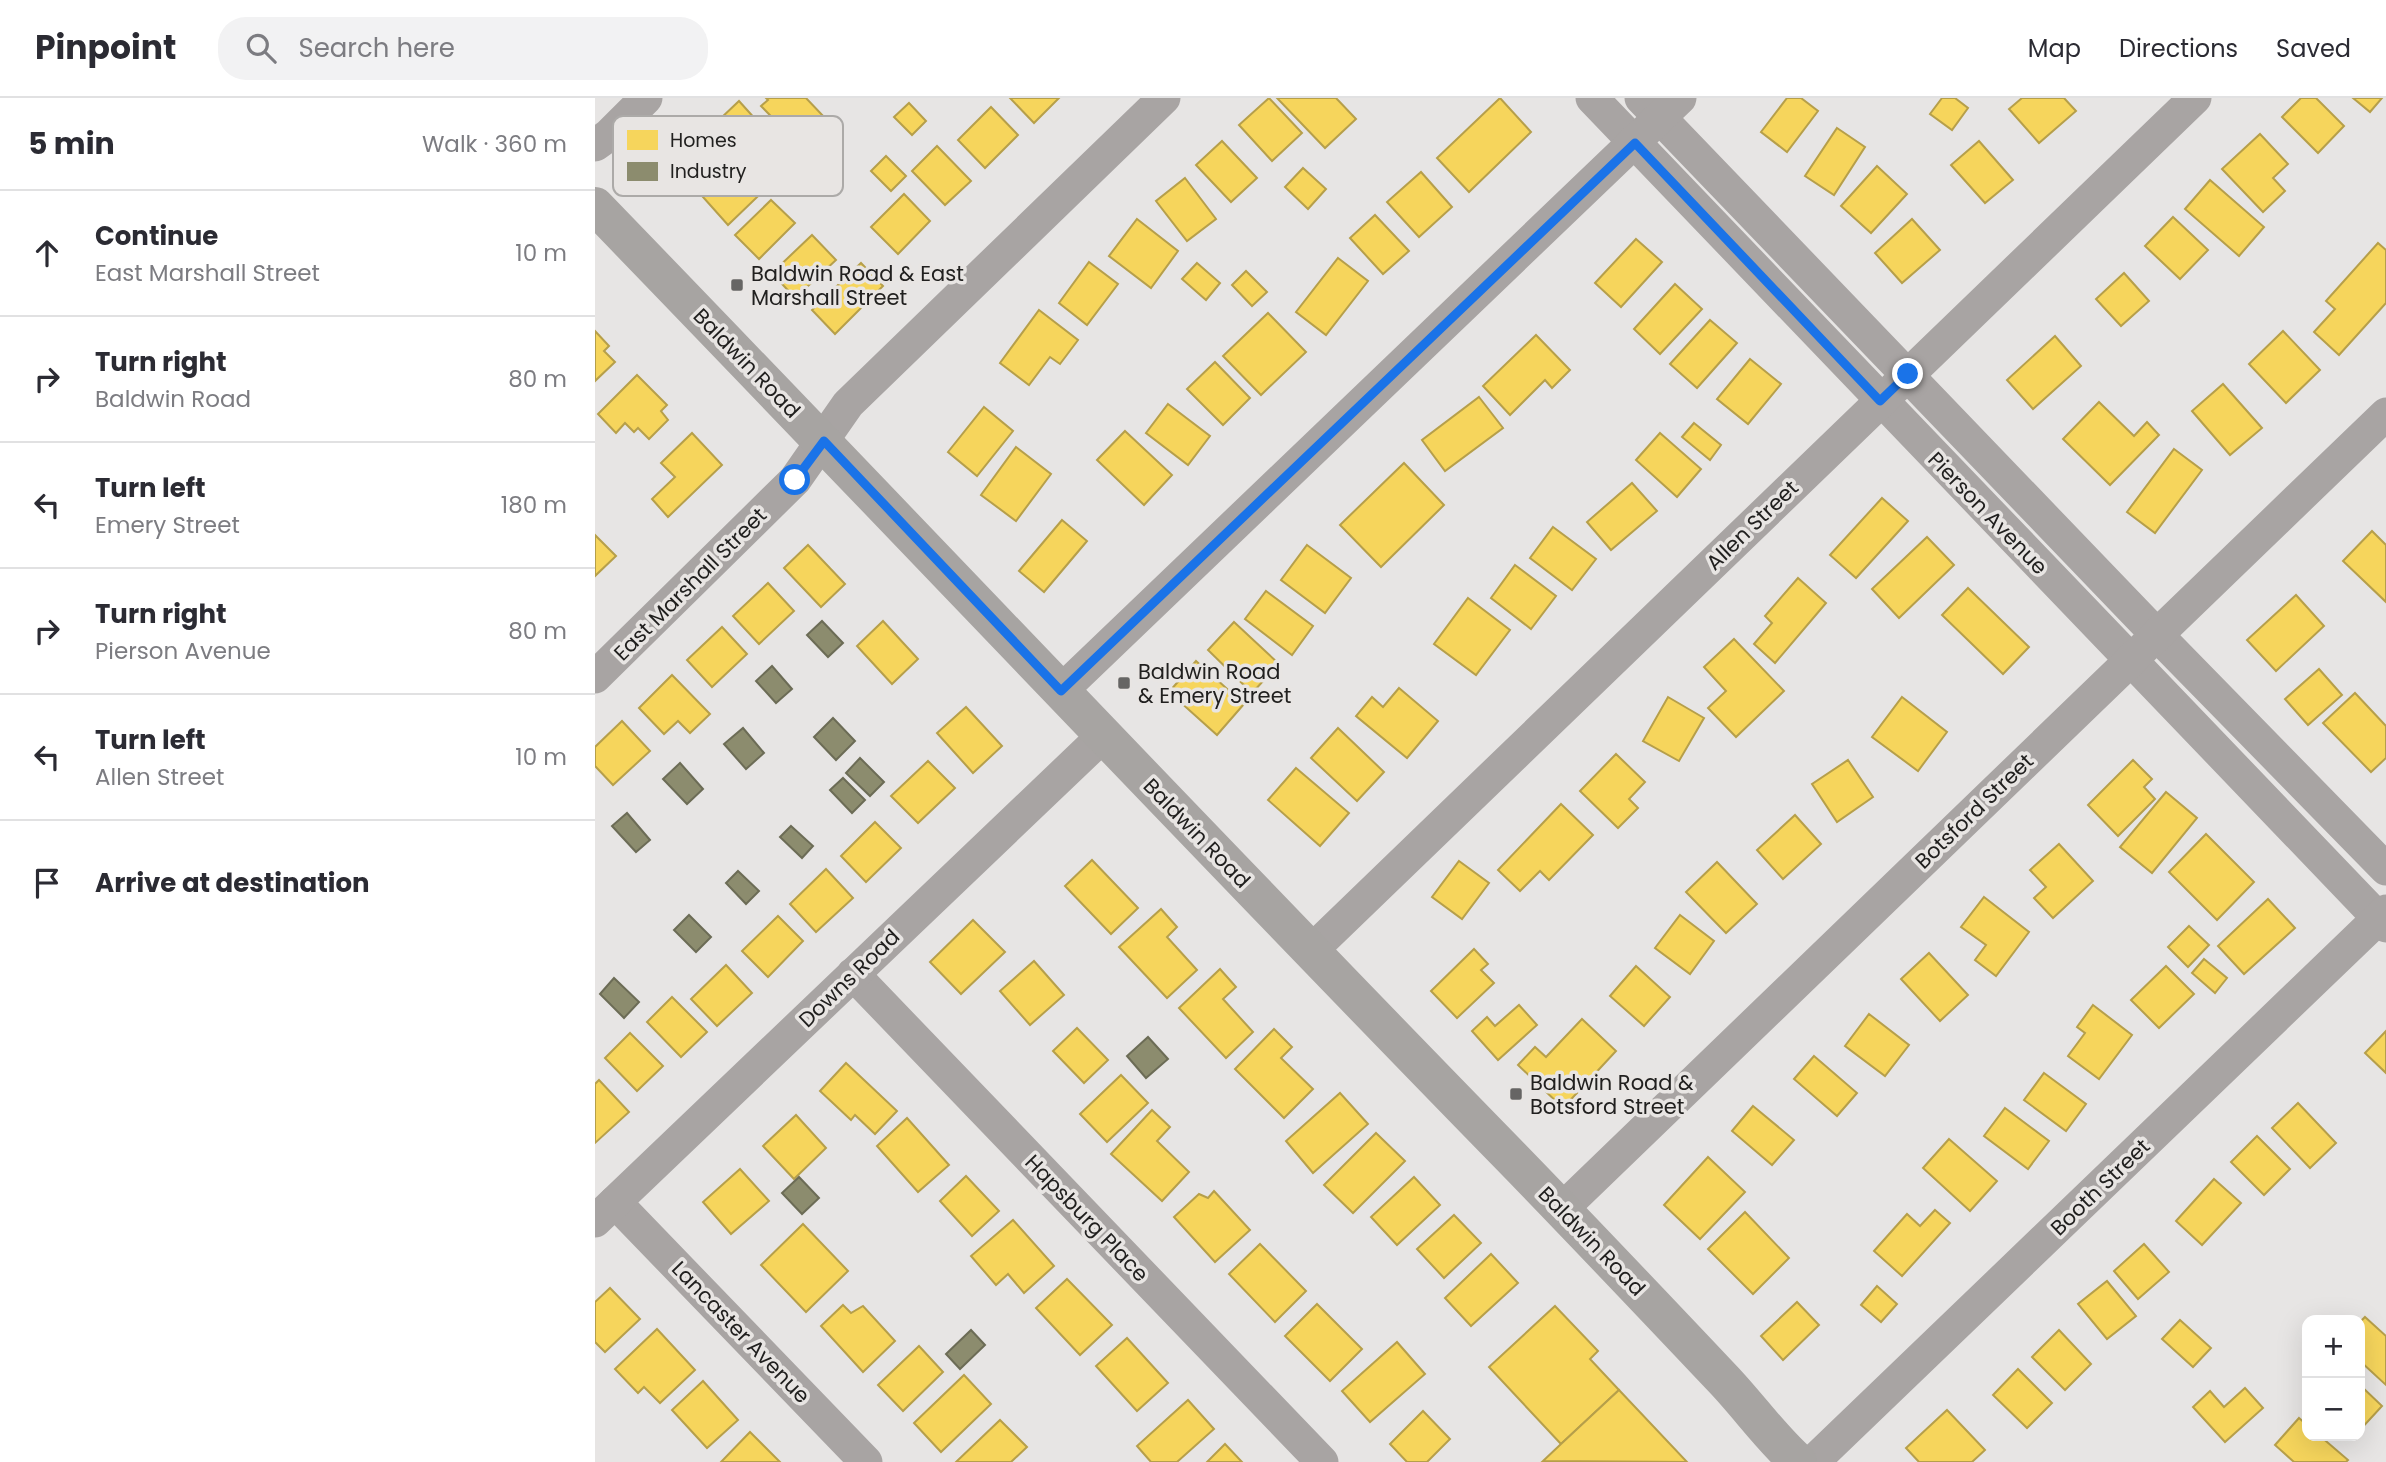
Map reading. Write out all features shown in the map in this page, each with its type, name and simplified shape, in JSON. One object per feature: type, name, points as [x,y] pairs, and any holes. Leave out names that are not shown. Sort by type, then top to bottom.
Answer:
[{"type":"main road","name":"Baldwin Road","points":[[595,206],[824,441],[1310,952],[1562,1209],[1744,1402],[1792,1459]]},
{"type":"street","points":[[628,116],[646,98]]},
{"type":"street","name":"East Marshall Street","points":[[595,677],[795,480],[848,404],[1164,98]]},
{"type":"street","name":"Pierson Avenue","points":[[1591,98],[1880,401],[2383,919]]},
{"type":"street","name":"Allen Street","points":[[1310,952],[2195,98]]},
{"type":"street","points":[[1061,691],[1635,143],[1660,104]]},
{"type":"street","name":"Pierson Avenue","points":[[1660,104],[1908,374],[2157,635],[2386,869]]},
{"type":"street","points":[[595,145],[613,131]]},
{"type":"street","name":"Botsford Street","points":[[1562,1209],[2386,414]]},
{"type":"street","name":"Downs Road","points":[[605,1212],[1104,735]]},
{"type":"street","name":"Booth Street","points":[[1792,1459],[2383,919]]},
{"type":"street","name":"Hapsburg Place","points":[[853,974],[1322,1462]]},
{"type":"street","name":"Lancaster Avenue","points":[[605,1212],[866,1462]]},
{"type":"building: Homes","points":[[766,98],[806,98],[823,116],[771,116],[761,106],[768,100]]},
{"type":"building: Homes","points":[[1010,98],[1059,98],[1034,123]]},
{"type":"building: Homes","points":[[1269,98],[1302,133],[1272,161],[1239,125]]},
{"type":"building: Homes","points":[[1277,98],[1336,98],[1356,119],[1325,148]]},
{"type":"building: Homes","points":[[1500,98],[1531,132],[1469,192],[1437,158]]},
{"type":"building: Homes","points":[[1787,98],[1801,98],[1818,111],[1787,152],[1761,132]]},
{"type":"building: Homes","points":[[1942,98],[1955,98],[1968,108],[1952,130],[1930,114]]},
{"type":"building: Homes","points":[[2022,98],[2064,98],[2076,111],[2039,143],[2009,109]]},
{"type":"building: Homes","points":[[2301,98],[2316,98],[2344,126],[2318,153],[2282,117]]},
{"type":"building: Homes","points":[[2353,98],[2382,98],[2370,112]]},
{"type":"building: Homes","points":[[739,101],[752,116],[723,116]]},
{"type":"building: Homes","points":[[909,103],[926,121],[912,135],[894,117]]},
{"type":"building: Homes","points":[[991,107],[1018,135],[985,168],[958,140]]},
{"type":"building: Homes","points":[[1837,128],[1865,147],[1834,195],[1805,176]]},
{"type":"building: Homes","points":[[2260,134],[2288,164],[2273,178],[2285,191],[2263,212],[2222,169]]},
{"type":"building: Homes","points":[[1222,141],[1257,178],[1231,202],[1196,165]]},
{"type":"building: Homes","points":[[1979,141],[2013,180],[1985,203],[1951,165]]},
{"type":"building: Homes","points":[[937,146],[971,181],[945,205],[912,171]]},
{"type":"building: Homes","points":[[886,156],[906,176],[891,191],[871,171]]},
{"type":"building: Homes","points":[[1877,166],[1907,194],[1871,233],[1841,206]]},
{"type":"building: Homes","points":[[1303,168],[1326,189],[1308,209],[1285,187]]},
{"type":"building: Homes","points":[[1421,172],[1452,207],[1419,237],[1387,202]]},
{"type":"building: Homes","points":[[1185,178],[1216,219],[1187,241],[1156,201]]},
{"type":"building: Homes","points":[[2210,180],[2264,227],[2239,256],[2185,209]]},
{"type":"building: Homes","points":[[904,194],[930,221],[898,254],[871,227]]},
{"type":"building: Homes","points":[[704,196],[758,196],[728,225]]},
{"type":"building: Homes","points":[[771,200],[795,223],[759,259],[735,235]]},
{"type":"building: Homes","points":[[1375,215],[1409,251],[1383,274],[1350,238]]},
{"type":"building: Homes","points":[[2173,217],[2208,250],[2180,279],[2145,246]]},
{"type":"building: Homes","points":[[1137,219],[1178,251],[1151,288],[1109,256]]},
{"type":"building: Homes","points":[[1912,219],[1940,250],[1902,283],[1875,253]]},
{"type":"building: Homes","points":[[812,235],[836,260],[795,298],[772,273]]},
{"type":"building: Homes","points":[[1636,239],[1662,262],[1621,307],[1595,283]]},
{"type":"building: Homes","points":[[2378,243],[2386,250],[2386,303],[2339,355],[2314,332],[2335,309],[2326,301]]},
{"type":"building: Homes","points":[[1338,258],[1368,281],[1326,335],[1296,312]]},
{"type":"building: Homes","points":[[1089,262],[1118,284],[1087,325],[1059,303]]},
{"type":"building: Homes","points":[[861,263],[883,286],[835,334],[812,310]]},
{"type":"building: Homes","points":[[1197,263],[1220,283],[1206,300],[1182,279]]},
{"type":"building: Homes","points":[[1246,271],[1267,292],[1252,306],[1232,285]]},
{"type":"building: Homes","points":[[2124,273],[2149,301],[2121,326],[2096,299]]},
{"type":"building: Homes","points":[[1675,284],[1702,309],[1660,354],[1634,329]]},
{"type":"building: Homes","points":[[1039,310],[1078,340],[1060,364],[1050,357],[1029,385],[1000,363]]},
{"type":"building: Homes","points":[[1268,313],[1306,352],[1261,395],[1223,356]]},
{"type":"building: Homes","points":[[1710,320],[1737,343],[1697,388],[1670,364]]},
{"type":"building: Homes","points":[[595,331],[609,346],[604,351],[615,362],[595,381]]},
{"type":"building: Homes","points":[[2283,331],[2320,370],[2286,403],[2249,364]]},
{"type":"building: Homes","points":[[1536,335],[1570,370],[1552,388],[1545,380],[1510,415],[1483,386]]},
{"type":"building: Homes","points":[[2055,336],[2081,366],[2033,409],[2007,380]]},
{"type":"building: Homes","points":[[1750,359],[1781,384],[1748,424],[1717,399]]},
{"type":"building: Homes","points":[[1215,362],[1250,398],[1223,425],[1187,389]]},
{"type":"building: Homes","points":[[637,375],[667,405],[661,411],[668,420],[649,439],[638,428],[634,432],[625,423],[616,433],[598,414]]},
{"type":"building: Homes","points":[[2223,384],[2262,428],[2230,455],[2192,411]]},
{"type":"building: Homes","points":[[1479,397],[1503,428],[1445,471],[1422,440]]},
{"type":"building: Homes","points":[[2099,402],[2134,436],[2147,422],[2159,435],[2110,485],[2063,439]]},
{"type":"building: Homes","points":[[1168,404],[1210,436],[1188,465],[1146,433]]},
{"type":"building: Homes","points":[[984,407],[1013,431],[977,476],[948,452]]},
{"type":"building: Homes","points":[[1694,423],[1721,445],[1710,460],[1682,437]]},
{"type":"building: Homes","points":[[1125,431],[1172,475],[1144,505],[1097,460]]},
{"type":"building: Homes","points":[[692,433],[722,465],[668,517],[652,499],[675,477],[661,463]]},
{"type":"building: Homes","points":[[1660,433],[1701,469],[1677,497],[1636,460]]},
{"type":"building: Homes","points":[[1016,447],[1051,474],[1016,521],[981,495]]},
{"type":"building: Homes","points":[[2174,449],[2202,470],[2155,533],[2127,512]]},
{"type":"building: Homes","points":[[1404,463],[1444,505],[1381,567],[1340,525]]},
{"type":"building: Homes","points":[[1632,483],[1657,511],[1611,550],[1587,522]]},
{"type":"building: Homes","points":[[1882,498],[1908,521],[1856,578],[1830,555]]},
{"type":"building: Homes","points":[[1062,520],[1087,541],[1044,592],[1019,571]]},
{"type":"building: Homes","points":[[1553,527],[1596,559],[1572,590],[1530,558]]},
{"type":"building: Homes","points":[[2372,531],[2386,545],[2386,602],[2343,561]]},
{"type":"building: Homes","points":[[595,535],[616,556],[595,576]]},
{"type":"building: Homes","points":[[1927,537],[1954,565],[1899,618],[1872,589]]},
{"type":"building: Homes","points":[[808,545],[845,584],[821,607],[784,568]]},
{"type":"building: Homes","points":[[1307,545],[1351,578],[1325,613],[1281,580]]},
{"type":"building: Homes","points":[[1515,565],[1556,596],[1531,629],[1491,598]]},
{"type":"building: Homes","points":[[1798,578],[1826,603],[1775,663],[1754,644],[1772,623],[1765,616]]},
{"type":"building: Homes","points":[[768,583],[794,611],[759,644],[733,616]]},
{"type":"building: Homes","points":[[1968,588],[2029,647],[2003,674],[1942,615]]},
{"type":"building: Homes","points":[[1266,591],[1313,626],[1292,655],[1245,619]]},
{"type":"building: Homes","points":[[2296,595],[2324,626],[2276,671],[2247,640]]},
{"type":"building: Homes","points":[[1468,598],[1510,630],[1476,675],[1434,644]]},
{"type":"building: Homes","points":[[883,621],[918,659],[892,684],[857,646]]},
{"type":"building: Homes","points":[[1234,622],[1279,664],[1252,693],[1208,650]]},
{"type":"building: Homes","points":[[722,627],[747,654],[712,687],[687,660]]},
{"type":"building: Homes","points":[[1734,639],[1784,691],[1736,737],[1708,708],[1726,691],[1704,667]]},
{"type":"building: Homes","points":[[1196,661],[1244,704],[1217,735],[1169,692]]},
{"type":"building: Homes","points":[[2319,669],[2342,695],[2308,725],[2285,699]]},
{"type":"building: Homes","points":[[672,675],[710,714],[690,733],[678,721],[664,734],[639,708]]},
{"type":"building: Homes","points":[[1399,688],[1438,721],[1407,758],[1356,716],[1372,697],[1383,707]]},
{"type":"building: Homes","points":[[2355,693],[2386,726],[2386,758],[2371,772],[2323,723]]},
{"type":"building: Homes","points":[[1668,697],[1704,718],[1679,761],[1643,741]]},
{"type":"building: Homes","points":[[1902,697],[1947,732],[1918,771],[1872,737]]},
{"type":"building: Homes","points":[[966,707],[1002,746],[973,773],[937,733]]},
{"type":"building: Homes","points":[[622,721],[650,751],[613,785],[595,766],[595,747]]},
{"type":"building: Homes","points":[[1338,728],[1384,772],[1357,801],[1311,758]]},
{"type":"building: Homes","points":[[1616,754],[1645,782],[1629,799],[1638,808],[1618,828],[1580,791]]},
{"type":"building: Homes","points":[[1848,760],[1873,797],[1837,822],[1812,784]]},
{"type":"building: Homes","points":[[2133,760],[2152,779],[2144,787],[2155,799],[2118,836],[2088,805]]},
{"type":"building: Homes","points":[[928,761],[955,788],[918,823],[891,796]]},
{"type":"building: Homes","points":[[1296,768],[1349,813],[1320,846],[1268,800]]},
{"type":"building: Homes","points":[[2166,792],[2197,818],[2152,873],[2120,847]]},
{"type":"building: Homes","points":[[1561,804],[1593,835],[1549,880],[1540,871],[1520,891],[1498,870]]},
{"type":"building: Homes","points":[[1795,815],[1821,844],[1783,879],[1757,850]]},
{"type":"building: Homes","points":[[875,822],[901,848],[866,882],[841,856]]},
{"type":"building: Homes","points":[[2206,834],[2254,882],[2217,920],[2169,872]]},
{"type":"building: Homes","points":[[2059,844],[2093,881],[2053,918],[2034,898],[2046,887],[2030,870]]},
{"type":"building: Homes","points":[[1092,860],[1138,908],[1111,934],[1065,886]]},
{"type":"building: Homes","points":[[1459,861],[1489,883],[1462,919],[1432,897]]},
{"type":"building: Homes","points":[[1717,862],[1757,904],[1726,933],[1686,892]]},
{"type":"building: Homes","points":[[826,869],[853,898],[816,932],[790,904]]},
{"type":"building: Homes","points":[[1984,897],[2029,932],[1996,976],[1975,960],[1986,945],[1961,927]]},
{"type":"building: Homes","points":[[2268,899],[2295,928],[2244,974],[2218,946]]},
{"type":"building: Homes","points":[[1161,909],[1177,927],[1167,937],[1197,970],[1167,998],[1119,947]]},
{"type":"building: Homes","points":[[1680,915],[1714,941],[1690,974],[1655,948]]},
{"type":"building: Homes","points":[[778,916],[803,941],[768,977],[742,951]]},
{"type":"building: Homes","points":[[973,920],[1005,952],[961,994],[930,962]]},
{"type":"building: Homes","points":[[2189,926],[2209,945],[2188,967],[2168,947]]},
{"type":"building: Homes","points":[[1474,949],[1488,964],[1481,970],[1494,983],[1457,1018],[1431,991]]},
{"type":"building: Homes","points":[[1929,953],[1968,995],[1940,1021],[1901,979]]},
{"type":"building: Homes","points":[[2204,959],[2227,978],[2215,993],[2192,973]]},
{"type":"building: Homes","points":[[1034,961],[1064,995],[1030,1025],[1000,991]]},
{"type":"building: Homes","points":[[726,965],[752,993],[717,1026],[691,999]]},
{"type":"building: Homes","points":[[1636,966],[1670,997],[1644,1026],[1610,996]]},
{"type":"building: Homes","points":[[2166,966],[2194,994],[2159,1028],[2131,1000]]},
{"type":"building: Homes","points":[[1220,969],[1236,987],[1223,999],[1253,1032],[1226,1058],[1179,1008]]},
{"type":"building: Homes","points":[[672,997],[707,1032],[681,1057],[647,1022]]},
{"type":"building: Homes","points":[[1519,1005],[1537,1025],[1498,1060],[1472,1031],[1487,1017],[1495,1026]]},
{"type":"building: Homes","points":[[2093,1005],[2132,1035],[2099,1079],[2068,1056],[2085,1033],[2077,1027]]},
{"type":"building: Homes","points":[[1869,1014],[1909,1045],[1885,1076],[1845,1046]]},
{"type":"building: Homes","points":[[1582,1019],[1616,1051],[1563,1108],[1518,1065],[1535,1047],[1546,1057]]},
{"type":"building: Homes","points":[[1077,1028],[1108,1060],[1084,1083],[1053,1051]]},
{"type":"building: Homes","points":[[1274,1029],[1292,1047],[1281,1058],[1313,1089],[1284,1118],[1235,1069]]},
{"type":"building: Homes","points":[[2386,1031],[2386,1073],[2365,1053]]},
{"type":"building: Homes","points":[[630,1033],[663,1066],[637,1091],[605,1058]]},
{"type":"building: Homes","points":[[1814,1056],[1857,1093],[1837,1116],[1794,1079]]},
{"type":"building: Homes","points":[[846,1063],[897,1111],[875,1134],[855,1115],[851,1120],[820,1091]]},
{"type":"building: Homes","points":[[2044,1073],[2086,1104],[2066,1131],[2024,1100]]},
{"type":"building: Homes","points":[[1121,1075],[1148,1103],[1107,1142],[1080,1114]]},
{"type":"building: Homes","points":[[599,1080],[629,1112],[595,1143],[595,1084]]},
{"type":"building: Homes","points":[[1340,1093],[1368,1124],[1313,1173],[1286,1141]]},
{"type":"building: Homes","points":[[2298,1103],[2336,1143],[2310,1168],[2272,1128]]},
{"type":"building: Homes","points":[[1753,1106],[1794,1140],[1772,1165],[1732,1131]]},
{"type":"building: Homes","points":[[2005,1108],[2049,1141],[2028,1169],[1984,1136]]},
{"type":"building: Homes","points":[[1152,1110],[1170,1127],[1157,1141],[1189,1172],[1162,1201],[1111,1154]]},
{"type":"building: Homes","points":[[796,1115],[826,1148],[794,1179],[763,1146]]},
{"type":"building: Homes","points":[[907,1118],[949,1165],[918,1192],[877,1146]]},
{"type":"building: Homes","points":[[1376,1133],[1405,1161],[1353,1213],[1324,1185]]},
{"type":"building: Homes","points":[[2257,1136],[2290,1169],[2264,1195],[2231,1162]]},
{"type":"building: Homes","points":[[1949,1139],[1997,1181],[1970,1211],[1923,1168]]},
{"type":"building: Homes","points":[[1708,1157],[1745,1192],[1700,1239],[1664,1205]]},
{"type":"building: Homes","points":[[740,1169],[769,1201],[731,1234],[703,1202]]},
{"type":"building: Homes","points":[[966,1176],[999,1211],[972,1236],[940,1201]]},
{"type":"building: Homes","points":[[1414,1177],[1440,1205],[1397,1245],[1371,1217]]},
{"type":"building: Homes","points":[[2214,1179],[2241,1203],[2202,1245],[2176,1221]]},
{"type":"building: Homes","points":[[1214,1191],[1250,1230],[1215,1262],[1174,1217],[1199,1194],[1208,1198]]},
{"type":"building: Homes","points":[[1935,1210],[1950,1223],[1902,1276],[1874,1251],[1907,1214],[1920,1226]]},
{"type":"building: Homes","points":[[1745,1212],[1789,1258],[1753,1294],[1708,1249]]},
{"type":"building: Homes","points":[[1454,1215],[1481,1243],[1444,1278],[1417,1249]]},
{"type":"building: Homes","points":[[1013,1220],[1054,1266],[1024,1293],[1008,1274],[996,1285],[971,1256]]},
{"type":"building: Homes","points":[[803,1224],[848,1271],[806,1312],[761,1265]]},
{"type":"building: Homes","points":[[1260,1244],[1306,1291],[1275,1322],[1229,1274]]},
{"type":"building: Homes","points":[[2144,1244],[2169,1272],[2138,1299],[2114,1271]]},
{"type":"building: Homes","points":[[1491,1254],[1518,1283],[1471,1326],[1445,1298]]},
{"type":"building: Homes","points":[[1067,1279],[1112,1325],[1080,1355],[1036,1308]]},
{"type":"building: Homes","points":[[2107,1281],[2136,1316],[2107,1339],[2078,1304]]},
{"type":"building: Homes","points":[[1877,1286],[1897,1304],[1881,1322],[1861,1305]]},
{"type":"building: Homes","points":[[610,1288],[640,1319],[605,1352],[595,1342],[595,1302]]},
{"type":"building: Homes","points":[[1797,1302],[1819,1325],[1783,1360],[1761,1336]]},
{"type":"building: Homes","points":[[1317,1304],[1362,1349],[1330,1381],[1285,1336]]},
{"type":"building: Homes","points":[[843,1305],[851,1313],[863,1306],[895,1341],[863,1372],[821,1326]]},
{"type":"building: Homes","points":[[1555,1306],[1598,1351],[1590,1359],[1619,1390],[1561,1444],[1489,1367]]},
{"type":"building: Homes","points":[[2365,1317],[2386,1336],[2386,1385],[2365,1366]]},
{"type":"building: Homes","points":[[2180,1320],[2211,1348],[2193,1367],[2162,1339]]},
{"type":"building: Homes","points":[[657,1329],[695,1370],[660,1403],[644,1387],[638,1393],[615,1369]]},
{"type":"building: Homes","points":[[2059,1330],[2091,1364],[2065,1390],[2032,1357]]},
{"type":"building: Homes","points":[[1127,1338],[1168,1383],[1137,1411],[1096,1366]]},
{"type":"building: Homes","points":[[1397,1342],[1425,1374],[1370,1422],[1342,1391]]},
{"type":"building: Homes","points":[[919,1346],[943,1372],[903,1411],[878,1385]]},
{"type":"building: Homes","points":[[2018,1369],[2052,1403],[2027,1428],[1993,1395]]},
{"type":"building: Homes","points":[[964,1375],[991,1404],[941,1452],[914,1423]]},
{"type":"building: Homes","points":[[703,1381],[738,1420],[707,1448],[672,1410]]},
{"type":"building: Homes","points":[[2245,1388],[2263,1408],[2225,1442],[2193,1407],[2210,1391],[2224,1407]]},
{"type":"building: Homes","points":[[1619,1390],[1687,1462],[1543,1461],[1561,1444]]},
{"type":"building: Homes","points":[[2365,1390],[2382,1406],[2365,1425]]},
{"type":"building: Homes","points":[[1188,1400],[1214,1429],[1177,1462],[1151,1462],[1137,1446]]},
{"type":"building: Homes","points":[[1947,1410],[1985,1450],[1972,1462],[1919,1462],[1906,1448]]},
{"type":"building: Homes","points":[[1423,1411],[1450,1439],[1427,1462],[1407,1462],[1390,1444]]},
{"type":"building: Homes","points":[[2299,1418],[2302,1421],[2302,1441],[2326,1441],[2348,1460],[2294,1462],[2275,1445]]},
{"type":"building: Homes","points":[[1000,1420],[1027,1447],[1011,1462],[956,1462]]},
{"type":"building: Homes","points":[[750,1432],[780,1462],[721,1462]]},
{"type":"building: Homes","points":[[1225,1444],[1242,1462],[1207,1462]]},
{"type":"building: Industry","points":[[822,621],[843,643],[828,657],[807,635]]},
{"type":"building: Industry","points":[[772,666],[792,689],[776,703],[756,681]]},
{"type":"building: Industry","points":[[833,718],[855,741],[836,760],[814,737]]},
{"type":"building: Industry","points":[[743,728],[764,753],[746,769],[724,744]]},
{"type":"building: Industry","points":[[860,758],[884,782],[870,796],[846,773]]},
{"type":"building: Industry","points":[[680,763],[703,789],[687,804],[663,779]]},
{"type":"building: Industry","points":[[843,778],[865,800],[852,813],[830,790]]},
{"type":"building: Industry","points":[[627,813],[650,840],[636,852],[612,826]]},
{"type":"building: Industry","points":[[791,826],[813,846],[802,858],[780,837]]},
{"type":"building: Industry","points":[[738,871],[759,891],[746,904],[726,883]]},
{"type":"building: Industry","points":[[689,915],[711,937],[696,952],[674,930]]},
{"type":"building: Industry","points":[[614,978],[639,1002],[624,1018],[600,994]]},
{"type":"building: Industry","points":[[1148,1037],[1168,1059],[1146,1078],[1127,1056]]},
{"type":"building: Industry","points":[[799,1177],[819,1198],[802,1214],[782,1193]]},
{"type":"building: Industry","points":[[971,1330],[985,1345],[960,1369],[946,1354]]},
{"type":"place","name":"Baldwin Road & East Marshall Street","points":[[737,285]]},
{"type":"place","name":"Baldwin Road & Emery Street","points":[[1124,683]]},
{"type":"place","name":"Baldwin Road & Botsford Street","points":[[1516,1094]]},
{"type":"route","points":[[795,480],[824,441],[1061,691],[1635,143],[1880,401],[1908,374]]}]
